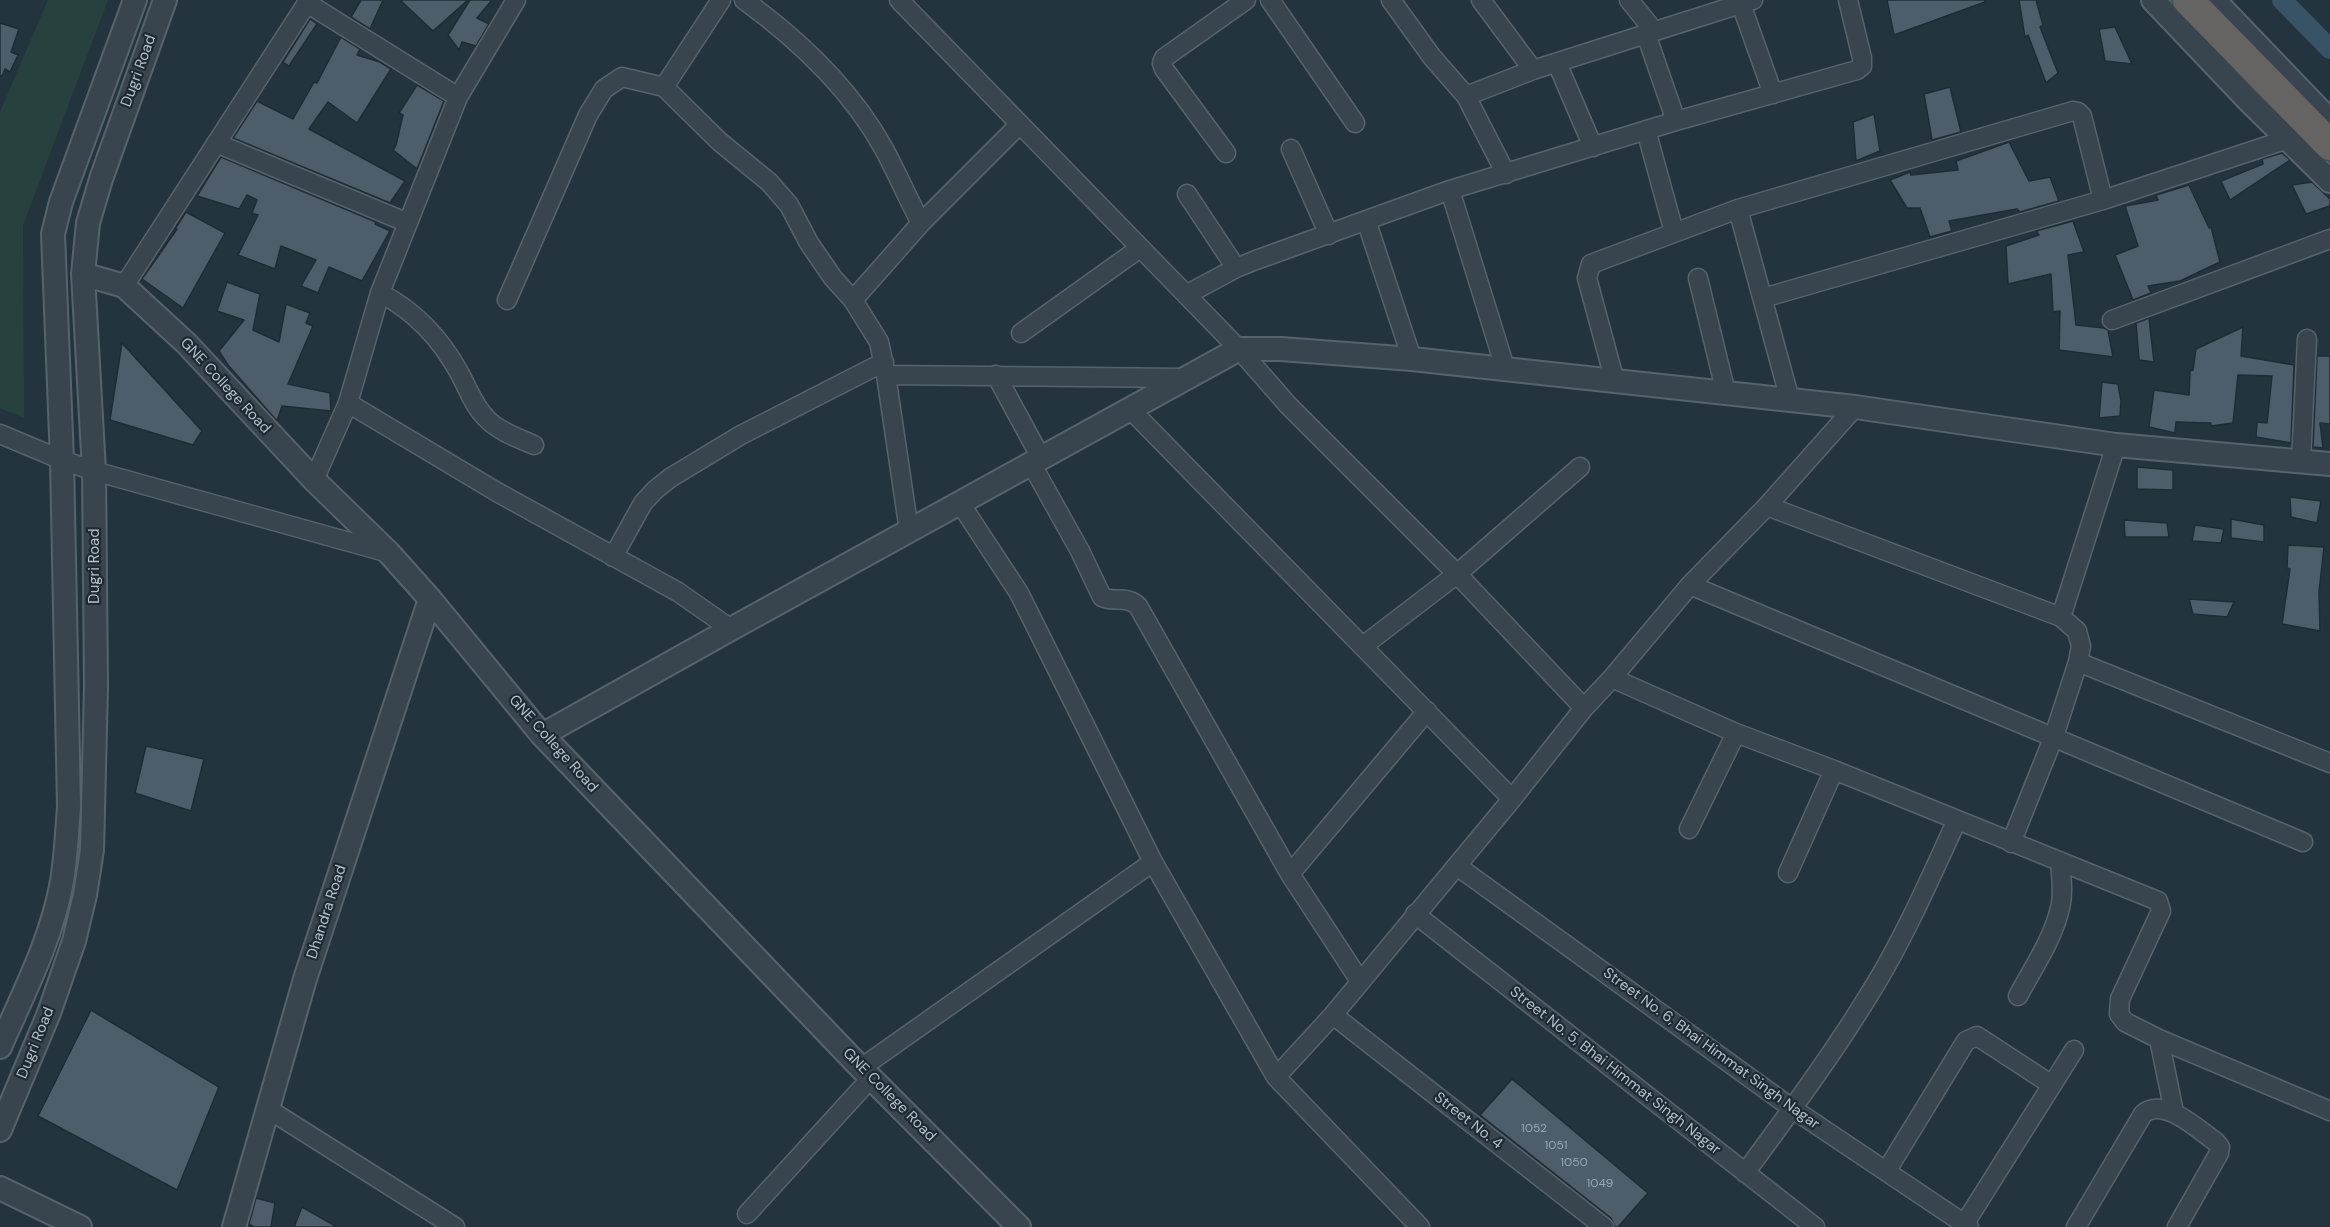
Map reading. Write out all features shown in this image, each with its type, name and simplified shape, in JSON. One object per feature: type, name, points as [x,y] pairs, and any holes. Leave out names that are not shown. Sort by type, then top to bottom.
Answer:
[{"type":"highway","points":[[2188,0],[2330,145]]},
{"type":"street","name":"Dugri Road","points":[[0,1047],[39,958],[52,920],[62,883],[67,836],[69,795],[62,460],[53,234],[62,202],[135,0]]},
{"type":"street","name":"Dugri Road","points":[[0,1130],[48,1013],[74,941],[85,895],[92,850],[96,687],[94,471],[83,274],[88,224],[101,179],[165,0]]},
{"type":"street","points":[[314,480],[348,403],[380,293],[458,97],[516,0]]},
{"type":"street","points":[[663,87],[721,0]]},
{"type":"street","points":[[744,0],[765,15],[820,63],[856,106],[883,147],[921,223]]},
{"type":"street","points":[[899,0],[1239,349],[1288,405],[1457,574],[1584,708]]},
{"type":"street","points":[[1226,153],[1164,69],[1162,63],[1164,58],[1246,0]]},
{"type":"street","points":[[1270,0],[1355,123]]},
{"type":"street","points":[[1391,0],[1432,57],[1466,96],[1506,174]]},
{"type":"street","points":[[1481,0],[1533,70]]},
{"type":"street","points":[[1629,0],[1650,33],[1676,121]]},
{"type":"street","points":[[1186,295],[1236,268],[1450,190],[1676,121],[1857,70],[1862,66],[1848,0]]},
{"type":"street","points":[[2153,0],[2330,181]]},
{"type":"street","points":[[2214,0],[2330,121]]},
{"type":"street","points":[[124,286],[308,2],[458,97]]},
{"type":"street","points":[[1466,96],[1533,70],[1747,2],[1773,94]]},
{"type":"street","points":[[1557,63],[1593,147]]},
{"type":"street","points":[[507,300],[588,115],[604,89],[622,76],[663,87],[720,142],[768,182],[789,205],[809,243],[833,278],[853,300],[879,342],[885,368],[909,531]]},
{"type":"street","points":[[1615,382],[1587,278],[1588,270],[1591,264],[1674,232],[1738,209],[2073,111],[2082,116],[2103,200]]},
{"type":"street","points":[[853,300],[921,223],[1020,124]]},
{"type":"street","points":[[1646,130],[1674,232]]},
{"type":"street","points":[[1762,298],[2103,200],[2288,139]]},
{"type":"street","points":[[216,143],[408,223]]},
{"type":"street","points":[[1291,149],[1329,235]]},
{"type":"street","points":[[1450,190],[1506,371]]},
{"type":"street","points":[[1187,194],[1236,268]]},
{"type":"street","points":[[1738,209],[1790,400]]},
{"type":"street","points":[[1366,220],[1412,359]]},
{"type":"street","points":[[2112,320],[2330,239]]},
{"type":"street","points":[[1021,333],[1140,248]]},
{"type":"street","name":"GNE College Road","points":[[83,274],[124,286],[187,344],[314,480],[389,553],[542,735],[867,1073],[1019,1227]]},
{"type":"street","points":[[1698,278],[1726,393]]},
{"type":"street","points":[[380,293],[412,312],[433,334],[448,353],[478,408],[487,419],[502,430],[534,445]]},
{"type":"street","points":[[2301,461],[2307,339]]},
{"type":"street","points":[[542,735],[731,628],[1239,349],[1281,349],[1412,359],[1506,371],[1855,406],[2116,445],[2330,464]]},
{"type":"street","points":[[613,557],[643,503],[654,490],[670,478],[741,435],[885,368],[996,375],[1184,378]]},
{"type":"street","points":[[996,375],[1102,597],[1129,599],[1138,606],[1290,874],[1360,981]]},
{"type":"street","points":[[348,403],[497,492],[678,592],[731,628]]},
{"type":"street","points":[[1276,1077],[1333,1015],[1512,799],[1584,708],[1690,585],[1767,506],[1855,406]]},
{"type":"street","points":[[1131,410],[1512,799]]},
{"type":"street","points":[[0,434],[94,471],[389,553]]},
{"type":"street","points":[[2061,617],[2116,445]]},
{"type":"street","points":[[1363,646],[1457,574],[1580,467]]},
{"type":"street","points":[[960,503],[1019,593],[1153,862],[1276,1077],[1420,1227]]},
{"type":"street","points":[[1767,506],[2061,617],[2077,631],[2081,646],[2078,662],[2054,736],[2011,843]]},
{"type":"street","points":[[1690,585],[2303,842]]},
{"type":"street","name":"Dhandra Road","points":[[234,1227],[305,979],[430,599]]},
{"type":"street","points":[[2078,662],[2330,763]]},
{"type":"street","points":[[1612,678],[1736,733],[1834,770],[2158,901],[2161,911],[2120,999],[2119,1014],[2126,1022],[2159,1039],[2330,1111]]},
{"type":"street","points":[[1290,874],[1427,711]]},
{"type":"street","points":[[1689,829],[1736,733]]},
{"type":"street","points":[[1788,873],[1834,770]]},
{"type":"street","points":[[1744,1173],[1793,1109],[1874,986],[1918,905],[1957,820]]},
{"type":"street","points":[[2018,996],[2038,959],[2060,907],[2062,887],[2060,861]]},
{"type":"street","points":[[747,1214],[867,1073],[1153,862]]},
{"type":"street","name":"Street No. 6, Bhai Himmat Singh Nagar","points":[[1457,866],[1793,1109],[1967,1225]]},
{"type":"street","name":"Street No. 5, Bhai Himmat Singh Nagar","points":[[1415,914],[1815,1227]]},
{"type":"street","name":"Street No. 4","points":[[1333,1015],[1604,1227]]},
{"type":"street","points":[[1887,1170],[1966,1041],[1971,1037],[1977,1036],[2052,1085]]},
{"type":"street","points":[[2159,1039],[2174,1112]]},
{"type":"street","points":[[1967,1225],[2074,1050]]},
{"type":"street","points":[[2076,1227],[2143,1114],[2155,1108],[2174,1112],[2220,1147],[2219,1153],[2177,1227]]},
{"type":"street","points":[[268,1109],[455,1227]]},
{"type":"street","points":[[0,1188],[80,1227]]},
{"type":"green space","points":[[48,0],[108,0],[23,225],[24,418],[0,408],[0,112]]},
{"type":"building","points":[[361,0],[383,0],[370,29],[351,17]]},
{"type":"building","points":[[400,0],[468,0],[433,31]]},
{"type":"building","points":[[470,0],[492,0],[477,18],[489,24],[476,46],[462,42],[459,50],[448,35]]},
{"type":"building","points":[[1887,0],[1985,0],[1985,2],[1894,35]]},
{"type":"building","points":[[2019,0],[2036,0],[2043,25],[2040,27],[2058,73],[2046,83],[2028,35],[2025,37]]},
{"type":"building","points":[[310,19],[317,24],[289,66],[283,62]]},
{"type":"building","points":[[0,23],[19,29],[11,52],[18,55],[10,72],[5,69],[2,76],[0,76]]},
{"type":"building","points":[[2115,27],[2132,64],[2105,61],[2099,29]]},
{"type":"building","points":[[341,37],[360,49],[357,55],[380,62],[391,69],[357,123],[328,102],[309,129],[405,181],[390,203],[233,138],[257,101],[293,119],[314,82],[317,83]]},
{"type":"building","points":[[417,85],[444,101],[417,169],[393,150],[403,115],[399,113]]},
{"type":"building","points":[[1950,87],[1961,132],[1932,140],[1924,94]]},
{"type":"building","points":[[1874,114],[1880,151],[1856,161],[1853,122]]},
{"type":"building","points":[[2009,142],[2029,181],[2050,177],[2059,201],[2020,212],[2017,209],[1949,221],[1952,231],[1930,237],[1920,208],[1907,208],[1890,180],[1910,172],[1911,175],[1958,170],[1956,161]]},
{"type":"building","points":[[2282,153],[2290,160],[2230,200],[2221,181],[2263,164],[2262,159]]},
{"type":"building","points":[[221,157],[376,222],[375,224],[390,231],[362,281],[329,267],[318,293],[301,286],[316,260],[281,246],[275,269],[238,255],[258,215],[252,213],[257,200],[247,195],[239,209],[197,196]]},
{"type":"building","points":[[2312,182],[2330,199],[2330,206],[2306,214],[2292,185]]},
{"type":"building","points":[[2189,185],[2209,228],[2211,227],[2220,262],[2180,281],[2148,286],[2151,293],[2133,300],[2115,255],[2138,246],[2125,206],[2158,200],[2156,195]]},
{"type":"building","points":[[186,212],[225,233],[183,308],[142,279],[177,229],[175,229]]},
{"type":"building","points":[[2073,221],[2084,252],[2068,255],[2076,325],[2108,330],[2113,357],[2059,350],[2060,311],[2053,312],[2051,274],[2008,284],[2006,246],[2039,235],[2036,231]]},
{"type":"building","points":[[227,282],[260,294],[253,330],[279,342],[286,304],[310,313],[306,323],[313,326],[288,384],[330,393],[331,411],[282,406],[277,421],[228,365],[219,351],[244,320],[217,311]]},
{"type":"building","points":[[2149,318],[2154,362],[2139,360],[2136,323]]},
{"type":"building","points":[[2243,327],[2241,356],[2294,365],[2291,443],[2256,437],[2257,422],[2267,423],[2272,376],[2238,375],[2233,423],[2211,426],[2211,423],[2176,422],[2175,433],[2149,427],[2154,390],[2189,395],[2190,371],[2193,370],[2196,349]]},
{"type":"building","points":[[122,343],[202,431],[193,445],[110,420]]},
{"type":"building","points":[[2317,356],[2330,356],[2330,424],[2320,423],[2323,448],[2313,447]]},
{"type":"building","points":[[2102,382],[2118,384],[2121,401],[2120,416],[2099,418]]},
{"type":"building","points":[[2137,467],[2173,470],[2173,490],[2137,489]]},
{"type":"building","points":[[2290,497],[2321,501],[2317,523],[2291,517]]},
{"type":"building","points":[[2231,519],[2264,525],[2264,542],[2231,538]]},
{"type":"building","points":[[2124,520],[2167,523],[2169,537],[2125,537]]},
{"type":"building","points":[[2195,525],[2224,529],[2221,543],[2192,541]]},
{"type":"building","points":[[2288,545],[2324,547],[2319,592],[2320,631],[2282,624],[2290,569],[2287,568]]},
{"type":"building","points":[[2189,599],[2234,602],[2227,617],[2193,614]]},
{"type":"building","points":[[146,746],[204,759],[191,811],[135,793]]},
{"type":"building","points":[[91,1010],[219,1087],[177,1190],[38,1116]]},
{"type":"building","points":[[1512,1079],[1648,1193],[1618,1227],[1615,1227],[1611,1218],[1480,1115]]},
{"type":"building","points":[[256,1198],[275,1203],[271,1227],[254,1227],[249,1224]]},
{"type":"building","points":[[302,1207],[337,1227],[294,1227]]},
{"type":"waterway","points":[[2282,0],[2330,49]]}]
